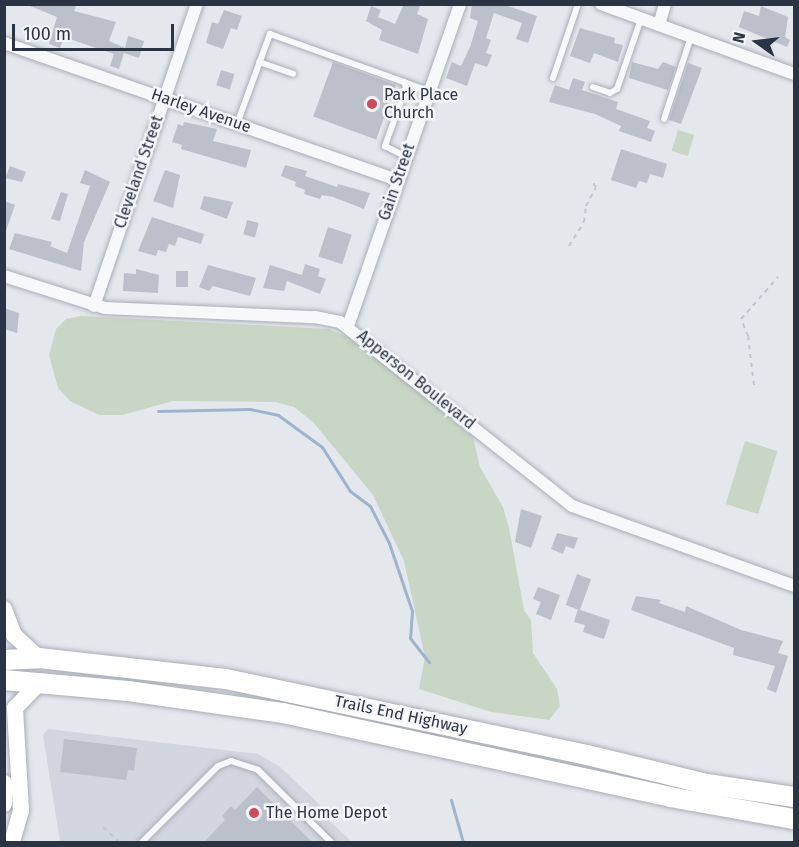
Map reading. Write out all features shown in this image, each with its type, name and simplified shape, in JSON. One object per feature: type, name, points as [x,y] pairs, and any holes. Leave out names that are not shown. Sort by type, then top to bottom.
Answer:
[{"type":"highway","name":"Trails End Highway","points":[[4,660],[39,658],[226,679],[587,755],[707,784],[795,797]]},
{"type":"highway","name":"Trails End Highway","points":[[4,680],[283,713],[670,797],[795,819]]},
{"type":"main road","points":[[4,609],[14,635],[39,658]]},
{"type":"main road","points":[[12,843],[21,810],[15,708],[39,683]]},
{"type":"main road","points":[[4,783],[4,804]]},
{"type":"street","name":"Cleveland Street","points":[[94,306],[197,4]]},
{"type":"street","name":"Gain Street","points":[[348,326],[405,156],[460,4]]},
{"type":"street","points":[[601,4],[795,74]]},
{"type":"street","points":[[659,26],[665,4]]},
{"type":"street","name":"Harley Avenue","points":[[4,43],[397,180]]},
{"type":"street","name":"Apperson Boulevard","points":[[4,276],[94,306],[315,317],[348,326],[572,507],[795,586]]},
{"type":"lane","points":[[553,78],[578,4]]},
{"type":"lane","points":[[593,87],[610,93],[616,89],[641,19]]},
{"type":"lane","points":[[237,123],[270,34],[429,91]]},
{"type":"lane","points":[[664,119],[691,37]]},
{"type":"lane","points":[[259,62],[293,74]]},
{"type":"lane","points":[[404,82],[406,87],[385,146],[405,156]]},
{"type":"lane","points":[[142,843],[218,766],[231,761],[258,770],[331,843]]},
{"type":"path","points":[[569,246],[584,222],[586,207],[596,187],[592,183]]},
{"type":"path","points":[[754,385],[748,336],[741,319],[778,277]]},
{"type":"path","points":[[103,827],[119,843]]},
{"type":"shaded area","points":[[48,729],[258,754],[279,766],[319,804],[330,821],[352,842],[60,842],[43,735]]},
{"type":"green space","points":[[678,130],[694,135],[688,156],[672,151]]},
{"type":"green space","points":[[81,316],[328,329],[355,340],[473,437],[480,467],[503,507],[509,528],[524,610],[531,620],[533,653],[557,689],[560,706],[549,720],[491,712],[419,689],[425,657],[404,561],[373,495],[313,422],[294,407],[276,402],[173,401],[122,415],[99,415],[70,401],[58,388],[49,355],[56,329],[66,319]]},
{"type":"green space","points":[[745,441],[778,451],[758,514],[726,504]]},
{"type":"building","points":[[25,4],[77,4],[74,11],[116,22],[109,41],[125,48],[128,36],[144,41],[139,58],[124,53],[119,69],[110,66],[114,54],[64,37],[60,48],[49,44],[57,17]]},
{"type":"building","points":[[404,4],[421,4],[417,14],[428,19],[418,54],[379,40],[382,30],[366,21],[371,6],[381,10],[378,17],[395,24]]},
{"type":"building","points":[[472,4],[502,4],[537,16],[528,43],[516,39],[522,23],[494,13],[486,38],[491,40],[486,53],[492,55],[487,67],[475,63],[467,86],[446,78],[452,62],[461,66],[470,47],[478,21],[470,18]]},
{"type":"building","points":[[761,6],[788,17],[785,37],[790,40],[787,47],[739,27],[744,11],[759,16]]},
{"type":"building","points":[[224,10],[242,16],[237,30],[231,28],[223,49],[206,43],[212,22],[218,24]]},
{"type":"building","points":[[580,28],[615,38],[614,43],[623,45],[618,62],[594,53],[590,63],[570,56]]},
{"type":"building","name":"Park Place Church","points":[[333,62],[396,85],[376,139],[313,117]]},
{"type":"building","points":[[632,62],[658,69],[663,62],[676,67],[668,90],[629,78]]},
{"type":"building","points":[[688,63],[702,68],[681,124],[669,120]]},
{"type":"building","points":[[221,70],[234,74],[230,89],[216,85]]},
{"type":"building","points":[[573,78],[585,82],[582,90],[618,102],[616,109],[650,121],[647,128],[655,131],[651,142],[619,131],[621,126],[595,114],[549,102],[555,85],[569,90]]},
{"type":"building","points":[[184,122],[217,129],[213,141],[251,150],[246,168],[181,149],[182,145],[172,142],[178,124],[183,126]]},
{"type":"building","points":[[621,149],[667,164],[663,178],[650,174],[647,183],[639,181],[636,188],[611,180]]},
{"type":"building","points":[[285,165],[307,171],[305,176],[337,187],[338,184],[370,193],[364,209],[333,197],[322,195],[320,199],[304,194],[305,190],[295,186],[296,182],[281,176]]},
{"type":"building","points":[[10,166],[26,172],[22,182],[5,178]]},
{"type":"building","points":[[85,170],[110,182],[84,242],[81,271],[9,249],[15,233],[52,242],[50,246],[67,253],[90,186],[80,183]]},
{"type":"building","points":[[165,170],[180,175],[173,208],[153,201]]},
{"type":"building","points":[[61,192],[68,194],[60,221],[51,219]]},
{"type":"building","points":[[204,196],[233,202],[227,219],[200,209]]},
{"type":"building","points":[[4,201],[15,205],[6,231],[4,231]]},
{"type":"building","points":[[152,217],[204,234],[201,244],[178,237],[175,246],[169,244],[166,252],[158,250],[156,256],[138,251]]},
{"type":"building","points":[[247,220],[259,223],[255,237],[243,235]]},
{"type":"building","points":[[328,227],[352,235],[342,264],[318,256]]},
{"type":"building","points":[[305,264],[320,269],[318,276],[326,279],[320,294],[287,281],[284,291],[263,288],[270,265],[302,275]]},
{"type":"building","points":[[208,265],[256,278],[250,296],[213,286],[209,291],[199,287]]},
{"type":"building","points":[[136,269],[159,275],[158,293],[123,291],[124,273],[136,274]]},
{"type":"building","points":[[176,271],[188,271],[188,287],[176,287]]},
{"type":"building","points":[[4,308],[19,313],[17,333],[4,329]]},
{"type":"building","points":[[521,509],[542,516],[531,548],[515,542]]},
{"type":"building","points":[[557,533],[578,538],[574,549],[566,546],[563,554],[551,549]]},
{"type":"building","points":[[577,574],[591,579],[580,610],[566,605]]},
{"type":"building","points":[[538,587],[560,595],[551,620],[536,614],[541,602],[533,599]]},
{"type":"building","points":[[636,596],[661,600],[659,603],[685,612],[686,606],[741,630],[783,641],[778,653],[788,656],[776,693],[767,689],[775,666],[733,655],[734,648],[631,610]]},
{"type":"building","points":[[578,609],[610,620],[604,639],[583,632],[585,625],[574,622]]},
{"type":"building","points":[[64,739],[137,748],[134,771],[128,770],[126,780],[60,772]]},
{"type":"building","name":"The Home Depot","points":[[257,787],[313,843],[203,843],[225,820],[222,816],[231,806],[235,810]]},
{"type":"waterway","points":[[158,411],[250,409],[278,415],[322,447],[350,491],[370,506],[389,543],[412,611],[410,638],[429,662]]},
{"type":"waterway","points":[[451,800],[463,842]]},
{"type":"place","name":"Park Place Church","points":[[372,104]]},
{"type":"place","name":"The Home Depot","points":[[254,813]]}]
